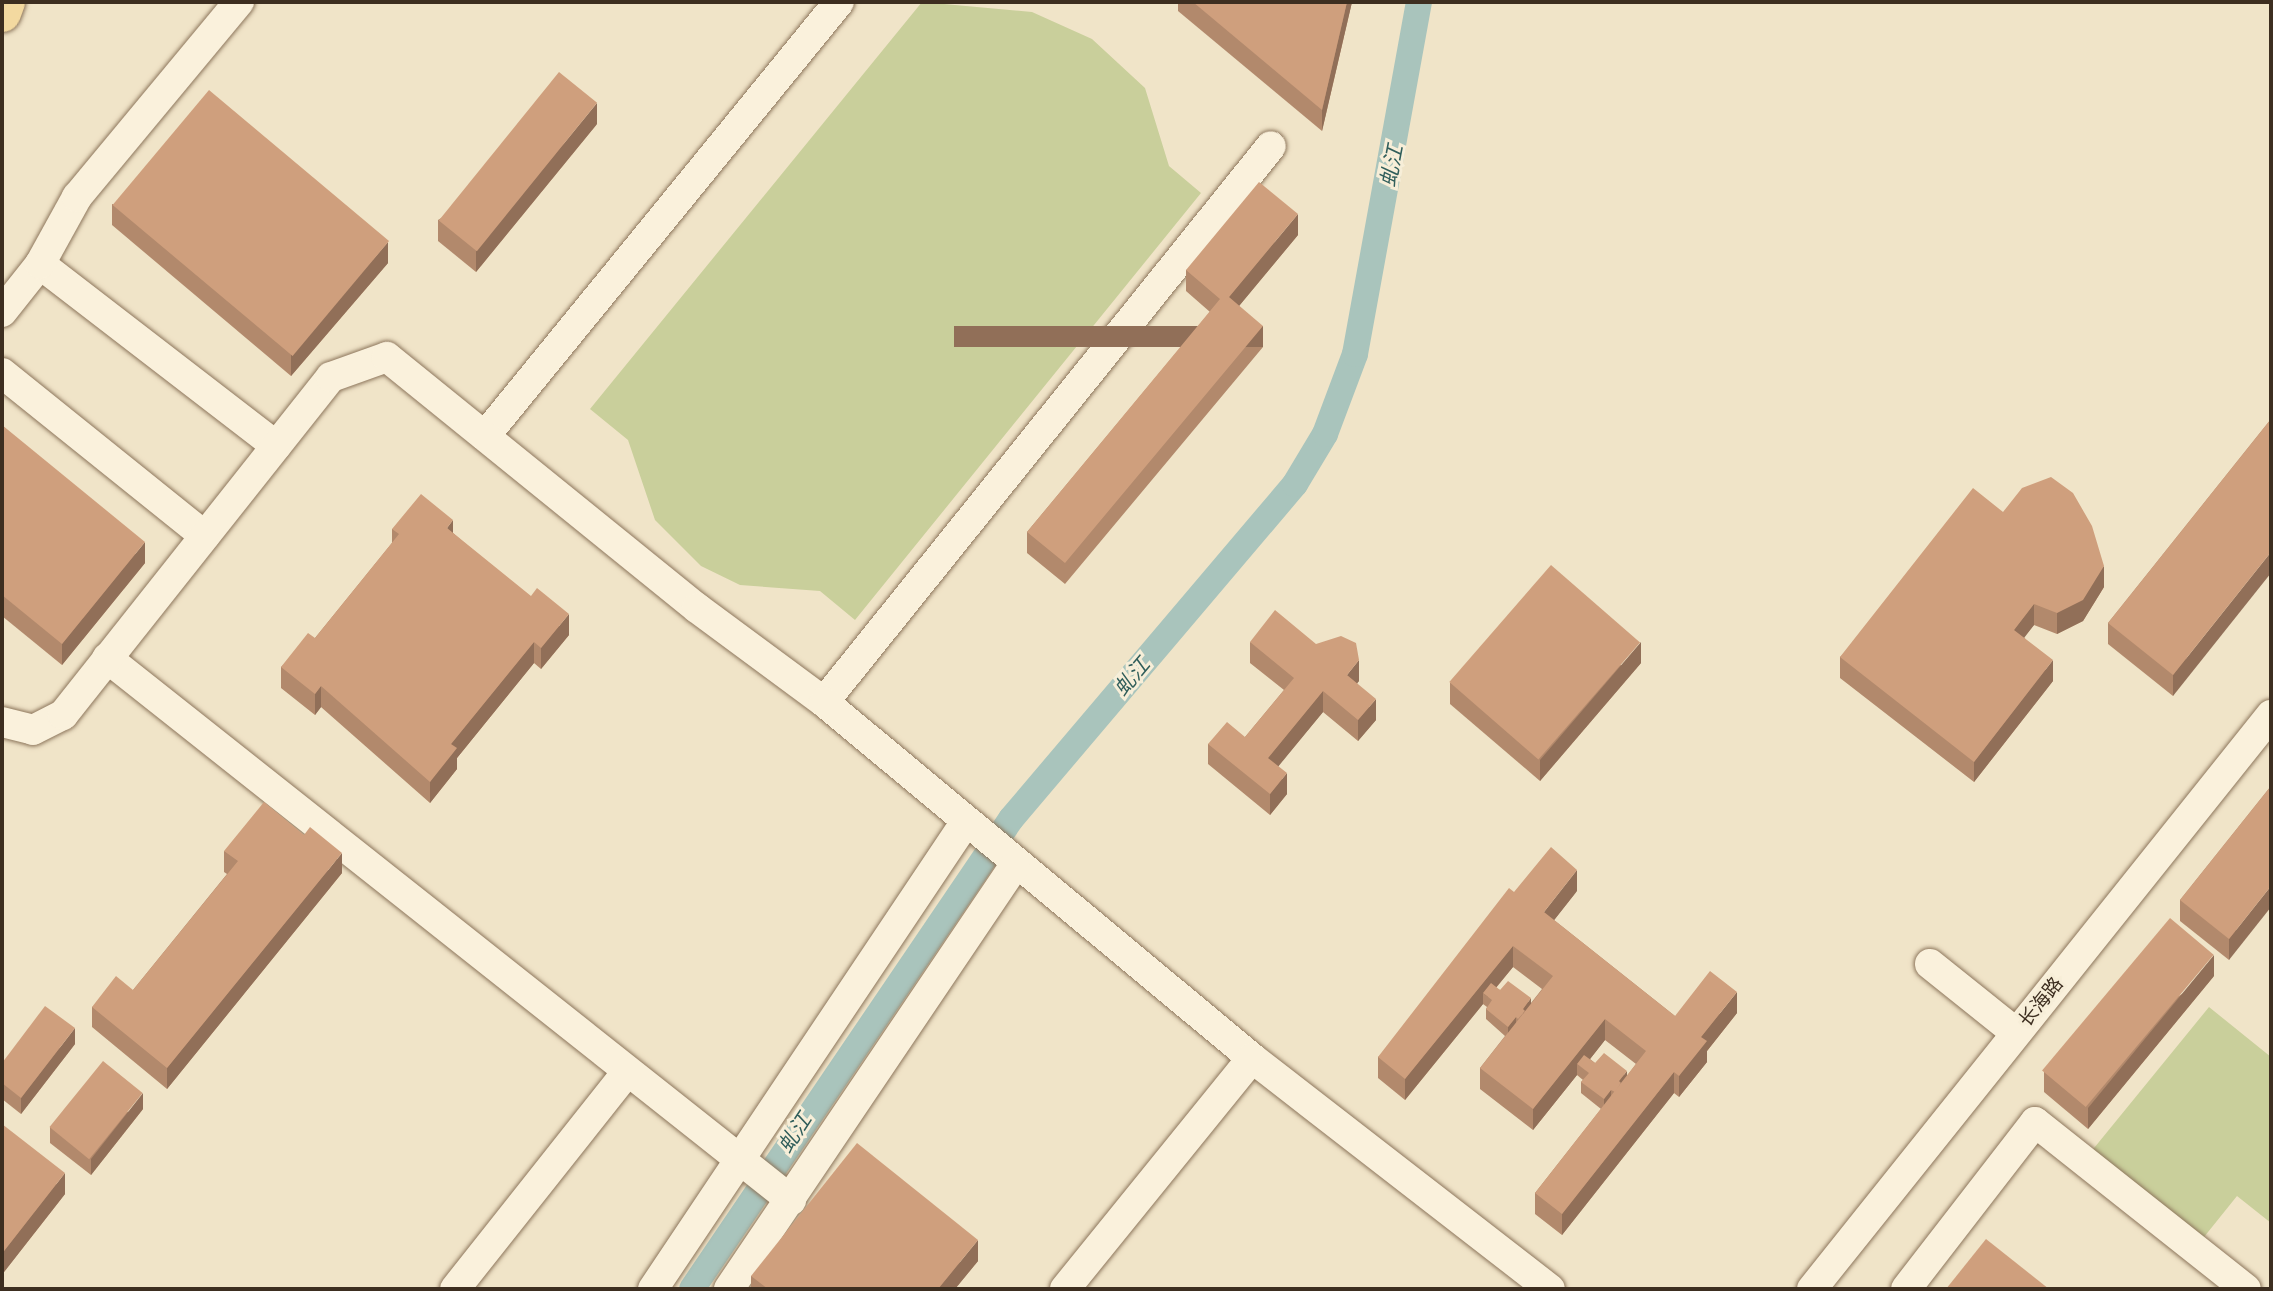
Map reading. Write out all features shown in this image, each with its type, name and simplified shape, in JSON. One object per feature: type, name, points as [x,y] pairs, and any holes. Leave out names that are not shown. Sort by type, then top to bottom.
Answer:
[{"type":"main road","points":[[2,13],[6,2]]},
{"type":"street","points":[[2,312],[40,264],[77,197],[239,2]]},
{"type":"street","points":[[485,436],[839,2]]},
{"type":"street","points":[[824,702],[1271,146]]},
{"type":"street","points":[[40,264],[276,446]]},
{"type":"street","points":[[2,722],[33,730],[50,726],[331,377],[387,356],[824,702],[970,828],[1252,1058],[1550,1289]]},
{"type":"street","points":[[2,373],[205,536]]},
{"type":"street","points":[[107,658],[626,1073],[745,1167],[784,1194]]},
{"type":"street","name":"长海路","points":[[1812,1289],[2271,715]]},
{"type":"street","points":[[653,1289],[745,1167],[970,828]]},
{"type":"street","points":[[729,1289],[784,1194],[1012,861]]},
{"type":"street","points":[[1930,964],[2016,1033]]},
{"type":"street","points":[[1065,1289],[1252,1058]]},
{"type":"street","points":[[455,1289],[626,1073]]},
{"type":"street","points":[[1906,1289],[2035,1122],[2246,1289]]},
{"type":"green space","points":[[922,2],[1032,12],[1092,39],[1145,88],[1169,166],[1201,193],[855,620],[820,591],[740,585],[701,566],[655,520],[628,440],[590,409]]},
{"type":"green space","points":[[2209,1007],[2271,1057],[2271,1223],[2237,1196],[2200,1242],[2090,1153]]},
{"type":"building","points":[[1193,2],[1347,2],[1322,110]]},
{"type":"building","points":[[559,72],[597,103],[477,251],[439,220]]},
{"type":"building","points":[[209,90],[389,241],[293,356],[113,205]]},
{"type":"building","points":[[1259,182],[1298,214],[1229,297],[1263,326],[1065,563],[1027,532],[1220,299],[1186,270]]},
{"type":"building","points":[[2271,419],[2271,552],[2173,675],[2108,623]]},
{"type":"building","points":[[2,425],[145,542],[62,644],[2,595]]},
{"type":"building","points":[[2051,477],[2073,493],[2092,526],[2104,566],[2083,600],[2057,613],[2034,604],[2014,630],[2053,660],[1974,762],[1840,657],[1973,488],[2003,512],[2022,488]]},
{"type":"building","points":[[421,494],[453,520],[447,528],[531,596],[537,588],[569,614],[541,648],[534,642],[451,744],[457,748],[430,782],[321,686],[315,694],[281,667],[308,633],[315,638],[399,534],[392,529]]},
{"type":"building","points":[[1551,565],[1640,642],[1538,759],[1449,682]]},
{"type":"building","points":[[1275,610],[1316,644],[1341,636],[1356,643],[1359,660],[1347,675],[1376,699],[1358,720],[1323,691],[1268,758],[1287,773],[1270,794],[1208,744],[1227,722],[1245,737],[1294,678],[1250,642]]},
{"type":"building","points":[[2271,786],[2271,886],[2229,939],[2180,900]]},
{"type":"building","points":[[264,802],[304,835],[310,827],[342,853],[167,1068],[92,1007],[116,976],[133,990],[238,861],[224,851]]},
{"type":"building","points":[[1551,847],[1577,870],[1544,912],[1675,1016],[1710,971],[1737,992],[1701,1037],[1707,1041],[1679,1076],[1674,1072],[1562,1214],[1535,1193],[1646,1051],[1605,1019],[1533,1109],[1480,1068],[1553,976],[1513,946],[1405,1079],[1378,1057],[1509,888],[1514,892]]},
{"type":"building","points":[[2170,918],[2214,955],[2086,1107],[2042,1070]]},
{"type":"building","points":[[1508,981],[1531,998],[1523,1009],[1525,1011],[1508,1027],[1486,1009],[1492,1000],[1483,993],[1491,983],[1500,990]]},
{"type":"building","points":[[45,1006],[75,1028],[21,1098],[2,1083],[2,1063]]},
{"type":"building","points":[[1604,1053],[1627,1071],[1615,1092],[1611,1090],[1604,1099],[1581,1082],[1589,1073],[1577,1064],[1584,1055],[1595,1063]]},
{"type":"building","points":[[103,1061],[143,1093],[89,1159],[50,1127]]},
{"type":"building","points":[[2,1124],[65,1173],[4,1251],[2,1249]]},
{"type":"building","points":[[857,1143],[978,1240],[938,1289],[768,1289],[751,1276]]},
{"type":"building","points":[[1986,1239],[2049,1289],[1946,1289]]},
{"type":"waterway","name":"虬江","points":[[692,1289],[1011,819],[1295,484],[1325,434],[1355,354],[1419,2]]}]
